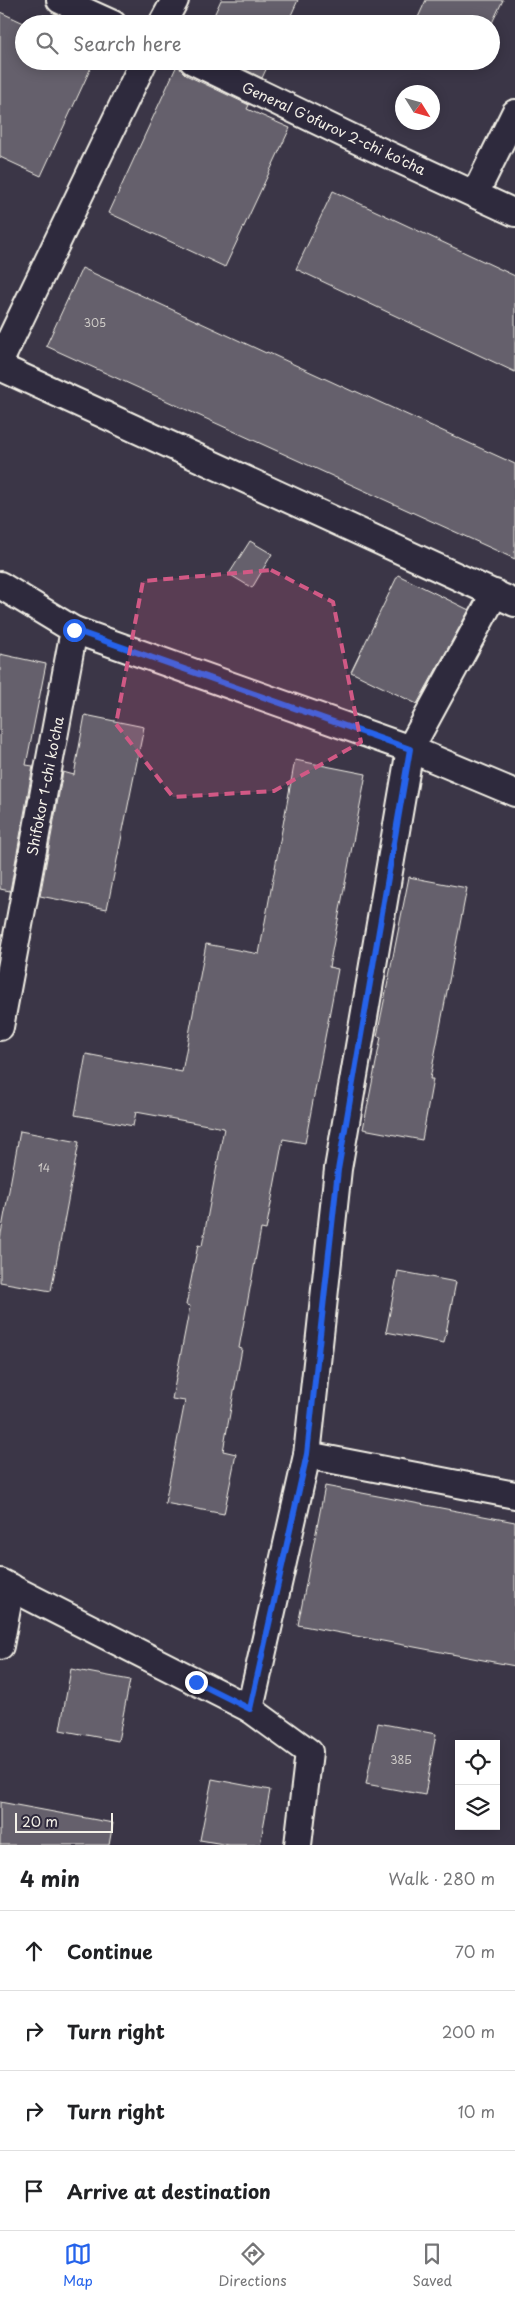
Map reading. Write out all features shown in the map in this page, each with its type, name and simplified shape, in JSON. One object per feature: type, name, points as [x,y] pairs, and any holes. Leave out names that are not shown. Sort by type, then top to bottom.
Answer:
[{"type":"street","points":[[60,0],[93,15]]},
{"type":"street","points":[[167,15],[175,0]]},
{"type":"street","points":[[0,361],[140,70]]},
{"type":"street","name":"General G'ofurov 2-chi ko'cha","points":[[212,70],[515,213]]},
{"type":"street","points":[[475,194],[515,113]]},
{"type":"street","points":[[0,367],[505,598],[410,749],[338,1170],[307,1454],[250,1709]]},
{"type":"street","points":[[0,585],[74,630],[410,749],[515,793]]},
{"type":"street","name":"Shifokor 1-chi ko'cha","points":[[0,1026],[74,630]]},
{"type":"street","points":[[307,1454],[515,1495]]},
{"type":"street","points":[[0,1646],[6,1584],[250,1709],[309,1752],[298,1845]]},
{"type":"highlighted area","points":[[271,570],[333,602],[361,742],[274,791],[173,797],[116,724],[143,581]]},
{"type":"building","points":[[221,0],[298,0],[291,15],[214,15]]},
{"type":"building","points":[[426,0],[503,0],[496,15],[419,15]]},
{"type":"building","points":[[0,12],[15,19],[15,70],[90,70],[41,176],[0,157]]},
{"type":"building","points":[[175,70],[181,70],[186,75],[249,105],[247,109],[290,128],[225,267],[109,213]]},
{"type":"building","points":[[246,70],[266,70],[262,78]]},
{"type":"building","points":[[333,191],[515,276],[515,372],[296,269]]},
{"type":"building","points":[[82,268],[266,353],[355,391],[515,464],[515,559],[46,346]]},
{"type":"building","points":[[250,541],[272,554],[252,588],[229,574]]},
{"type":"building","points":[[398,575],[469,610],[417,704],[351,672]]},
{"type":"building","points":[[0,654],[46,664],[26,765],[33,766],[10,891],[0,889]]},
{"type":"building","points":[[85,715],[144,727],[107,909],[40,896],[63,772],[74,775]]},
{"type":"building","points":[[295,760],[366,774],[329,967],[338,969],[305,1143],[283,1139],[266,1230],[261,1229],[239,1348],[242,1349],[223,1451],[236,1454],[224,1514],[165,1503],[185,1401],[172,1399],[190,1306],[186,1305],[198,1245],[202,1246],[224,1128],[136,1112],[133,1126],[75,1115],[86,1054],[182,1072],[206,944],[259,954]]},
{"type":"building","points":[[409,877],[467,888],[430,1079],[433,1079],[422,1140],[363,1129],[381,1037],[377,1036]]},
{"type":"building","points":[[20,1131],[79,1142],[51,1291],[0,1282],[0,1239]]},
{"type":"building","points":[[398,1271],[456,1282],[444,1343],[386,1332]]},
{"type":"building","points":[[325,1486],[515,1522],[515,1666],[298,1625]]},
{"type":"building","points":[[71,1669],[130,1680],[118,1741],[60,1730]]},
{"type":"building","points":[[378,1723],[436,1734],[425,1795],[366,1784]]},
{"type":"building","points":[[212,1779],[270,1790],[260,1845],[229,1845],[200,1840]]},
{"type":"building","points":[[0,1802],[113,1823],[109,1845],[0,1845]]},
{"type":"route","points":[[74,630],[410,749],[338,1170],[307,1454],[250,1709],[196,1682]]}]
